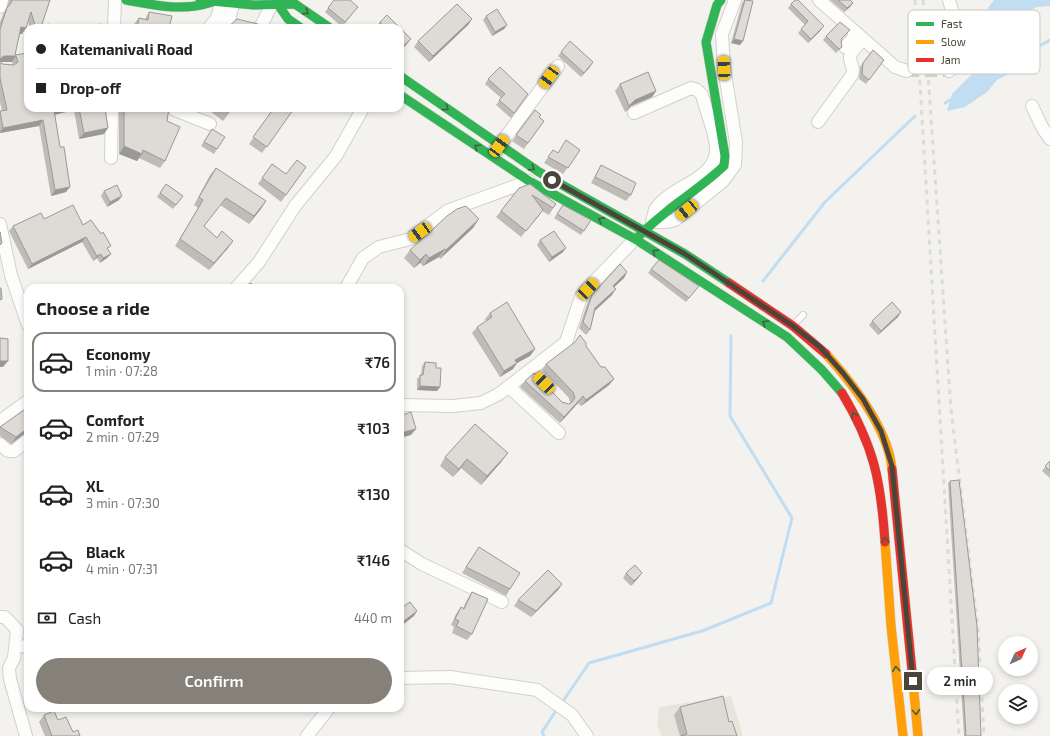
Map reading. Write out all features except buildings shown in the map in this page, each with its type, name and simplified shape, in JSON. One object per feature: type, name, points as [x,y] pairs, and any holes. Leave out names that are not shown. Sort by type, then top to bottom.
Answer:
[{"type":"main road","points":[[126,0],[181,8],[200,7],[219,2]]},
{"type":"main road","points":[[200,0],[255,3],[275,6],[295,4],[324,24]]},
{"type":"main road","points":[[635,239],[648,226],[709,180],[724,166],[725,156],[706,42],[717,5],[721,0]]},
{"type":"main road","points":[[275,6],[295,24]]},
{"type":"main road","points":[[404,79],[499,146],[539,172],[648,226],[685,254],[793,326],[820,347],[843,373],[863,399],[881,431],[893,476],[918,736]]},
{"type":"main road","points":[[404,98],[529,181],[635,239],[787,337],[822,370],[839,390],[854,413],[871,450],[878,478],[882,502],[891,626],[903,736]]},
{"type":"main road","points":[[729,300],[736,287]]},
{"type":"main road","points":[[878,478],[893,476]]},
{"type":"street","points":[[0,7],[2,0]]},
{"type":"street","points":[[114,24],[115,0]]},
{"type":"street","points":[[648,226],[676,220],[723,181],[735,165],[736,142],[724,68],[722,34],[735,0]]},
{"type":"street","points":[[819,0],[895,67],[907,71]]},
{"type":"street","points":[[949,0],[951,10]]},
{"type":"street","points":[[219,2],[230,17],[252,23],[275,6]]},
{"type":"street","points":[[212,24],[217,18],[219,2]]},
{"type":"street","points":[[224,24],[230,17]]},
{"type":"street","points":[[845,47],[860,37]]},
{"type":"street","points":[[818,122],[854,71],[850,58],[860,37]]},
{"type":"street","points":[[499,146],[558,66]]},
{"type":"street","points":[[634,113],[691,88],[697,90],[702,95],[716,146],[712,164],[703,173],[673,193],[662,203],[656,210],[648,226]]},
{"type":"street","points":[[1032,106],[1042,127],[1050,139]]},
{"type":"street","points":[[111,158],[112,112]]},
{"type":"street","points":[[180,112],[210,124]]},
{"type":"street","points":[[240,284],[259,262],[296,206],[336,156],[361,112]]},
{"type":"street","points":[[348,284],[363,258],[379,247],[410,239],[447,211],[529,181]]},
{"type":"street","points":[[0,224],[11,275],[24,314]]},
{"type":"street","points":[[404,405],[453,406],[481,403],[491,399],[509,387],[535,374],[566,342],[581,297],[635,239]]},
{"type":"street","points":[[509,387],[559,433]]},
{"type":"street","points":[[0,422],[24,404]]},
{"type":"street","points":[[0,444],[8,451],[14,451],[24,443]]},
{"type":"street","points":[[404,553],[422,564],[502,602]]},
{"type":"street","points":[[0,617],[4,617],[17,630],[14,658],[9,668],[10,678],[26,736]]},
{"type":"street","points":[[404,678],[450,677],[537,690],[572,715],[587,736]]},
{"type":"street","points":[[307,736],[326,712]]},
{"type":"lane","points":[[787,337],[793,326],[803,315]]},
{"type":"shaded area","points":[[731,696],[743,736],[662,736],[657,725],[659,707]]},
{"type":"water","points":[[994,0],[1050,0],[1050,6],[1037,7],[1031,10],[989,10],[988,8]]},
{"type":"water","points":[[1008,74],[997,80],[987,92],[965,107],[947,111],[952,94],[971,75]]},
{"type":"waterway","points":[[1040,46],[1050,40]]},
{"type":"waterway","points":[[945,103],[952,99]]},
{"type":"waterway","points":[[763,281],[825,202],[915,116]]},
{"type":"waterway","points":[[561,704],[589,663],[702,631],[771,603],[792,518],[730,416],[731,336]]},
{"type":"waterway","points":[[544,736],[542,732],[557,709]]},
{"type":"railway","points":[[915,0],[916,10]]},
{"type":"railway","points":[[923,0],[924,10]]},
{"type":"railway","points":[[919,74],[959,736]]},
{"type":"railway","points":[[928,74],[951,410],[978,628],[984,736]]},
{"type":"traffic: fast","points":[[126,0],[169,7],[190,7],[212,2]]},
{"type":"traffic: fast","points":[[200,0],[254,5],[295,4],[324,24]]},
{"type":"traffic: fast","points":[[638,237],[648,227],[724,166],[725,156],[706,42],[717,5],[721,0]]},
{"type":"traffic: fast","points":[[279,6],[288,19],[295,24]]},
{"type":"traffic: fast","points":[[404,79],[539,172],[685,254],[729,283]]},
{"type":"traffic: fast","points":[[404,98],[529,181],[635,239],[787,337],[822,370],[842,393]]},
{"type":"traffic: slow","points":[[826,354],[868,407],[884,438],[892,469]]},
{"type":"traffic: slow","points":[[885,542],[891,626],[903,736]]},
{"type":"traffic: slow","points":[[912,671],[918,736]]},
{"type":"traffic: jam","points":[[729,283],[793,326],[826,354]]},
{"type":"traffic: jam","points":[[842,393],[862,430],[874,464],[881,500],[885,542]]},
{"type":"traffic: jam","points":[[892,469],[912,671]]},
{"type":"route","points":[[552,180],[685,254],[793,326],[820,347],[863,399],[881,431],[892,466],[913,681]]}]
